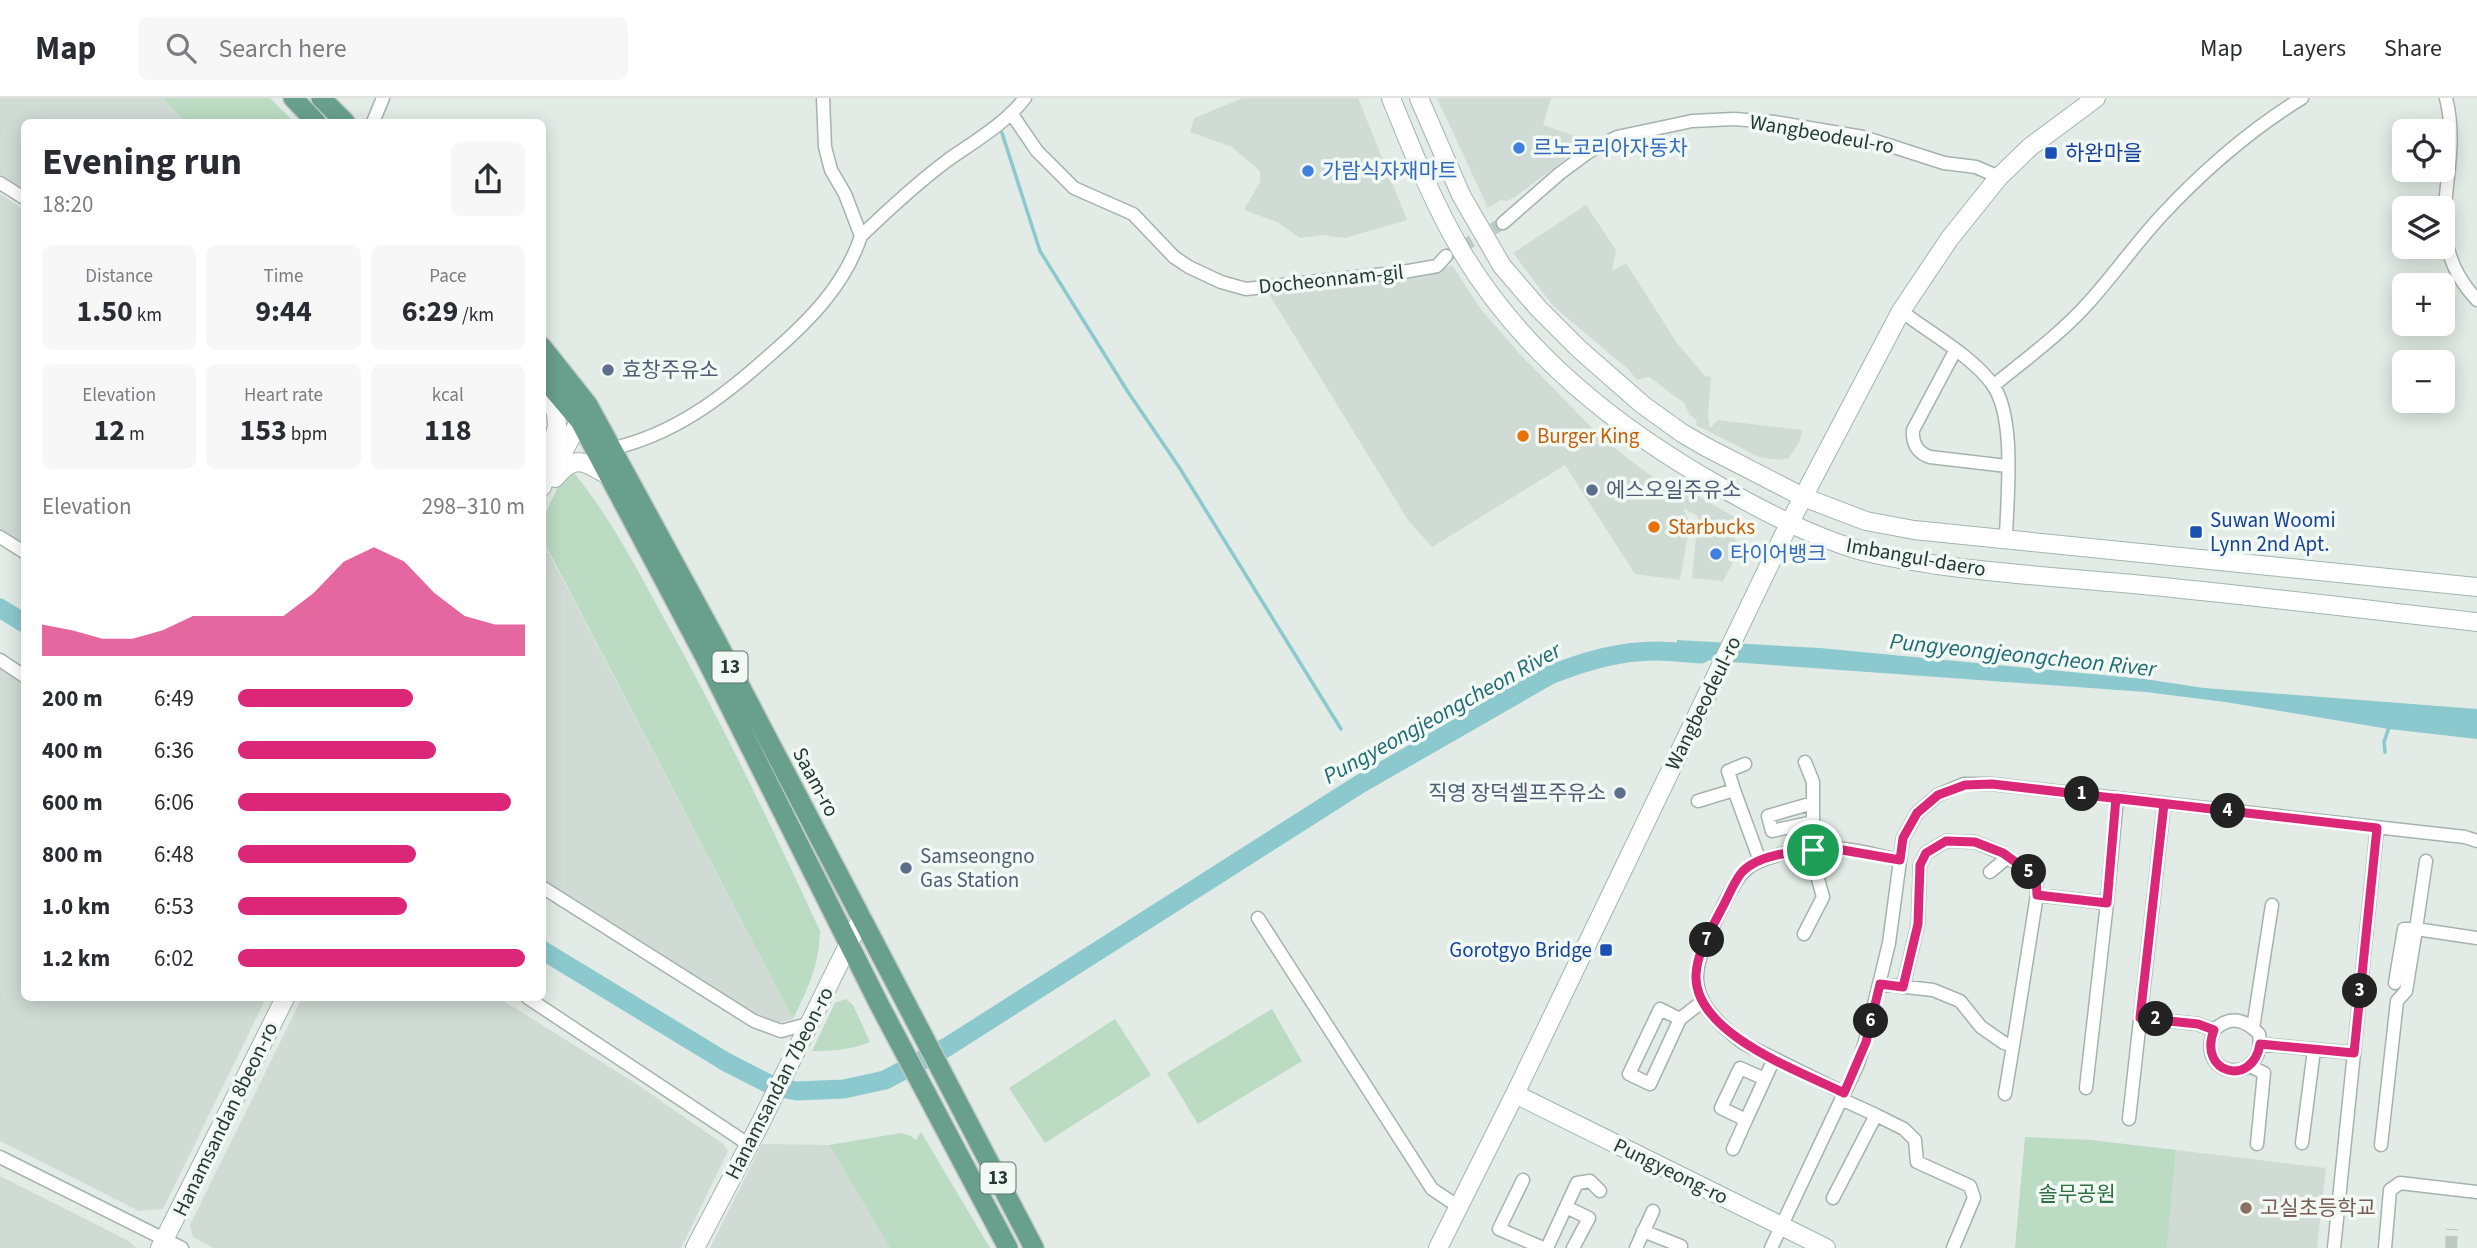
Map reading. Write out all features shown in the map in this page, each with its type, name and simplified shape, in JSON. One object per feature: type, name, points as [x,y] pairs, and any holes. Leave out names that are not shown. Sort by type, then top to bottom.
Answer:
[{"type":"main road","points":[[293,98],[313,119]]},
{"type":"main road","points":[[321,98],[342,119]]},
{"type":"main road","name":"Imbangul-daero","points":[[1391,98],[1419,167],[1462,253],[1490,295],[1526,339],[1577,388],[1660,452],[1789,524],[1858,550],[1981,571],[2137,584],[2477,622]]},
{"type":"main road","name":"Imbangul-daero","points":[[1419,98],[1478,228],[1502,266],[1539,309],[1615,381],[1672,426],[1729,460],[1803,497],[1866,521],[1914,530],[2477,587]]},
{"type":"main road","name":"Wangbeodeul-ro","points":[[1438,1248],[1515,1094],[1789,524],[1901,311],[1950,238],[1999,177],[2037,142],[2096,98]]},
{"type":"main road","name":"Saam-ro","points":[[546,353],[610,449],[716,640],[1034,1248]]},
{"type":"main road","name":"Saam-ro","points":[[546,381],[584,413],[609,476],[705,657],[880,1006],[1008,1248]]},
{"type":"main road","points":[[546,388],[556,413],[557,426],[546,471]]},
{"type":"main road","points":[[546,486],[584,413]]},
{"type":"main road","points":[[546,489],[564,467],[571,463],[583,463],[609,476]]},
{"type":"main road","name":"Hanamsandan 7beon-ro","points":[[695,1248],[758,1128],[862,917]]},
{"type":"main road","name":"Hanamsandan 8beon-ro","points":[[162,1244],[284,1001]]},
{"type":"main road","name":"Pungyeong-ro","points":[[1515,1094],[1826,1248]]},
{"type":"street","points":[[374,119],[383,98]]},
{"type":"street","points":[[823,98],[825,147],[831,170],[845,194],[862,236]]},
{"type":"street","points":[[610,449],[633,444],[670,428],[696,414],[734,387],[820,306],[838,285],[862,236],[894,203],[993,129],[1025,98]]},
{"type":"street","points":[[1993,386],[2062,331],[2162,215],[2221,158],[2266,120],[2302,98]]},
{"type":"street","points":[[2446,98],[2451,132],[2444,212],[2445,239],[2453,267],[2461,282],[2477,300]]},
{"type":"street","name":"Docheonnam-gil","points":[[1011,113],[1037,151],[1074,188],[1133,214],[1174,257],[1189,267],[1229,285],[1246,289],[1404,272],[1437,266],[1446,256]]},
{"type":"street","name":"Wangbeodeul-ro","points":[[1503,223],[1590,150],[1617,137],[1692,121],[1747,120],[1863,137],[1944,163],[1976,167],[1999,177]]},
{"type":"street","points":[[0,183],[21,196]]},
{"type":"street","name":"Imbangul-daero","points":[[1901,311],[1974,365],[1993,386],[2002,404],[2007,423],[2006,538]]},
{"type":"street","points":[[1955,351],[1913,430],[1912,439],[1917,449],[1930,457],[2007,466]]},
{"type":"street","points":[[0,537],[21,550]]},
{"type":"street","points":[[0,660],[21,674]]},
{"type":"street","points":[[1804,934],[1823,897],[1813,850],[1813,782],[1805,761]]},
{"type":"street","points":[[1745,764],[1728,771],[1760,860]]},
{"type":"street","points":[[1771,1248],[1866,1042],[1889,943],[1903,838],[1917,813],[1938,795],[1965,785],[1992,784],[2465,837],[2477,842]]},
{"type":"street","points":[[1698,802],[1734,790]]},
{"type":"street","points":[[2086,1088],[2116,798]]},
{"type":"street","points":[[1812,822],[1772,831],[1768,816],[1813,803]]},
{"type":"street","points":[[2129,1119],[2164,804]]},
{"type":"street","points":[[2334,1248],[2377,828]]},
{"type":"street","points":[[1903,987],[1918,924],[1920,865],[1926,853],[1946,841],[1975,842],[2008,857],[2036,877],[2037,895],[2005,1094]]},
{"type":"street","points":[[1900,860],[1831,848],[1760,860],[1748,866],[1737,879],[1699,956],[1696,978],[1703,1001],[1712,1016],[1743,1043],[1904,1129],[1915,1140],[1917,1162],[1970,1186],[1974,1198],[1953,1248]]},
{"type":"street","points":[[1990,872],[2008,857]]},
{"type":"street","points":[[2381,1145],[2397,1001],[2406,991],[2426,861]]},
{"type":"street","points":[[546,890],[754,1021],[781,1031],[808,1024]]},
{"type":"street","points":[[2037,895],[2107,903]]},
{"type":"street","points":[[2253,1028],[2272,905]]},
{"type":"street","points":[[1258,918],[1432,1189],[1459,1206]]},
{"type":"street","points":[[2395,983],[2404,929],[2477,938]]},
{"type":"street","points":[[1880,984],[1933,990],[1960,1001],[1981,1027],[2013,1046]]},
{"type":"street","points":[[532,1001],[748,1144]]},
{"type":"street","points":[[1681,1019],[1660,1009],[1629,1074],[1650,1084],[1681,1019],[1703,1001]]},
{"type":"street","points":[[2140,1018],[2198,1024],[2214,1030]]},
{"type":"street","points":[[2234,1020],[2253,1028],[2259,1034],[2260,1044],[2256,1059],[2244,1069],[2229,1071],[2216,1063],[2210,1046],[2214,1030],[2227,1021],[2234,1020]]},
{"type":"street","points":[[2260,1044],[2354,1053]]},
{"type":"street","points":[[2302,1143],[2315,1049]]},
{"type":"street","points":[[1732,1149],[1774,1059]]},
{"type":"street","points":[[2250,1066],[2264,1073],[2257,1144]]},
{"type":"street","points":[[1746,1120],[1721,1108],[1740,1068],[1765,1079]]},
{"type":"street","points":[[1833,1198],[1876,1115]]},
{"type":"street","name":"Hanamsandan 8beon-ro","points":[[0,1157],[162,1244]]},
{"type":"street","points":[[1522,1180],[1499,1229],[1545,1248],[1577,1183],[1590,1181],[1600,1191]]},
{"type":"street","points":[[2385,1248],[2390,1190],[2394,1185],[2400,1183],[2477,1192]]},
{"type":"street","points":[[1566,1207],[1588,1218],[1573,1248]]},
{"type":"street","points":[[1636,1248],[1653,1210]]},
{"type":"street","points":[[1643,1231],[1681,1246],[1680,1248]]},
{"type":"street","points":[[162,1244],[181,1248]]},
{"type":"shaded area","points":[[0,98],[163,98],[182,119],[21,119],[21,188],[0,175]]},
{"type":"shaded area","points":[[1243,98],[1358,98],[1407,220],[1345,238],[1321,235],[1300,238],[1277,222],[1244,210],[1260,182],[1260,171],[1232,147],[1190,132],[1194,118]]},
{"type":"shaded area","points":[[1437,98],[1551,98],[1543,125],[1589,141],[1515,197],[1507,201],[1501,200],[1488,208]]},
{"type":"shaded area","points":[[0,194],[21,208],[21,543],[0,530]]},
{"type":"shaded area","points":[[1586,205],[1616,250],[1612,271],[1626,263],[1677,343],[1705,376],[1711,377],[1708,416],[1710,428],[1718,420],[1802,430],[1800,441],[1789,458],[1779,460],[1759,457],[1696,425],[1697,420],[1690,415],[1684,403],[1649,377],[1637,380],[1628,369],[1554,307],[1513,253]]},
{"type":"shaded area","points":[[1452,265],[1480,308],[1517,351],[1603,439],[1647,473],[1675,489],[1691,492],[1738,519],[1731,531],[1740,549],[1723,581],[1692,578],[1698,516],[1683,508],[1690,523],[1680,580],[1635,574],[1565,465],[1432,547],[1408,520],[1269,294],[1431,274]]},
{"type":"shaded area","points":[[546,548],[793,1019],[777,1023],[756,1017],[546,883]]},
{"type":"shaded area","points":[[0,668],[21,682],[21,1001],[265,1001],[163,1209],[139,1211],[0,1141]]},
{"type":"shaded area","points":[[301,1001],[504,1001],[635,1083],[723,1144],[728,1151],[681,1248],[213,1248],[193,1237],[190,1225]]},
{"type":"shaded area","points":[[762,1144],[829,1145],[890,1248],[710,1248]]},
{"type":"shaded area","name":"고실초등학교","points":[[2176,1150],[2326,1168],[2317,1248],[2167,1248]]},
{"type":"shaded area","points":[[0,1176],[129,1241],[136,1248],[0,1248]]},
{"type":"green space","points":[[163,98],[270,98],[291,119],[182,119]]},
{"type":"green space","points":[[574,473],[623,545],[687,660],[746,775],[820,931],[815,966],[793,1019],[546,546],[546,512],[559,485]]},
{"type":"green space","points":[[846,999],[853,1005],[870,1042],[842,1050],[812,1051],[835,1003]]},
{"type":"green space","points":[[1272,1009],[1302,1061],[1198,1124],[1167,1073]]},
{"type":"green space","points":[[1115,1019],[1151,1075],[1045,1143],[1009,1088]]},
{"type":"green space","points":[[921,1132],[990,1248],[890,1248],[829,1145],[901,1133],[916,1140]]},
{"type":"green space","name":"솔무공원","points":[[2025,1137],[2091,1140],[2176,1150],[2167,1248],[2015,1248]]},
{"type":"water","points":[[1677,640],[1820,648],[2145,679],[2204,688],[2477,709],[2477,739],[2389,729],[2146,692],[1675,658]]},
{"type":"waterway","points":[[1002,133],[1040,251],[1128,392],[1179,467],[1341,729]]},
{"type":"waterway","name":"Pungyeongjeongcheon River","points":[[0,608],[21,621]]},
{"type":"waterway","name":"Pungyeongjeongcheon River","points":[[546,952],[726,1062],[775,1087],[797,1091],[844,1089],[885,1080],[947,1047],[1360,784],[1550,675],[1589,661],[1643,651],[1701,654]]},
{"type":"waterway","points":[[2385,752],[2384,742],[2389,727]]},
{"type":"waterway","points":[[1363,763],[1373,777]]},
{"type":"tunnel","points":[[1446,256],[1503,223]]},
{"type":"tunnel","points":[[2451,1248],[2452,1229]]},
{"type":"place","name":"르노코리아자동차","points":[[1519,148]]},
{"type":"place","name":"하완마을","points":[[2051,153]]},
{"type":"place","name":"가람식자재마트","points":[[1308,171]]},
{"type":"place","name":"효창주유소","points":[[608,370]]},
{"type":"place","name":"Burger King","points":[[1523,436]]},
{"type":"place","name":"에스오일주유소","points":[[1592,490]]},
{"type":"place","name":"Starbucks","points":[[1654,527]]},
{"type":"place","name":"Suwan Woomi Lynn 2nd Apt.","points":[[2196,532]]},
{"type":"place","name":"타이어뱅크","points":[[1716,554]]},
{"type":"place","name":"직영 장덕셀프주유소","points":[[1620,793]]},
{"type":"place","name":"Samseongno Gas Station","points":[[906,868]]},
{"type":"place","name":"Gorotgyo Bridge","points":[[1606,950]]},
{"type":"place","name":"고실초등학교","points":[[2246,1208]]},
{"type":"route","points":[[1813,850],[1760,860],[1742,872],[1699,956],[1696,978],[1700,995],[1712,1016],[1730,1033],[1743,1043],[1844,1093],[1866,1042],[1880,984],[1903,987],[1918,924],[1920,865],[1926,853],[1946,841],[1975,842],[2003,853],[2036,877],[2037,895],[2107,903],[2116,798],[2377,828],[2354,1053],[2260,1044],[2256,1059],[2250,1066],[2229,1071],[2216,1063],[2211,1055],[2211,1037],[2214,1030],[2198,1024],[2140,1018],[2164,804],[1992,784],[1965,785],[1938,795],[1917,813],[1903,838],[1900,860],[1831,848],[1813,850]]}]
